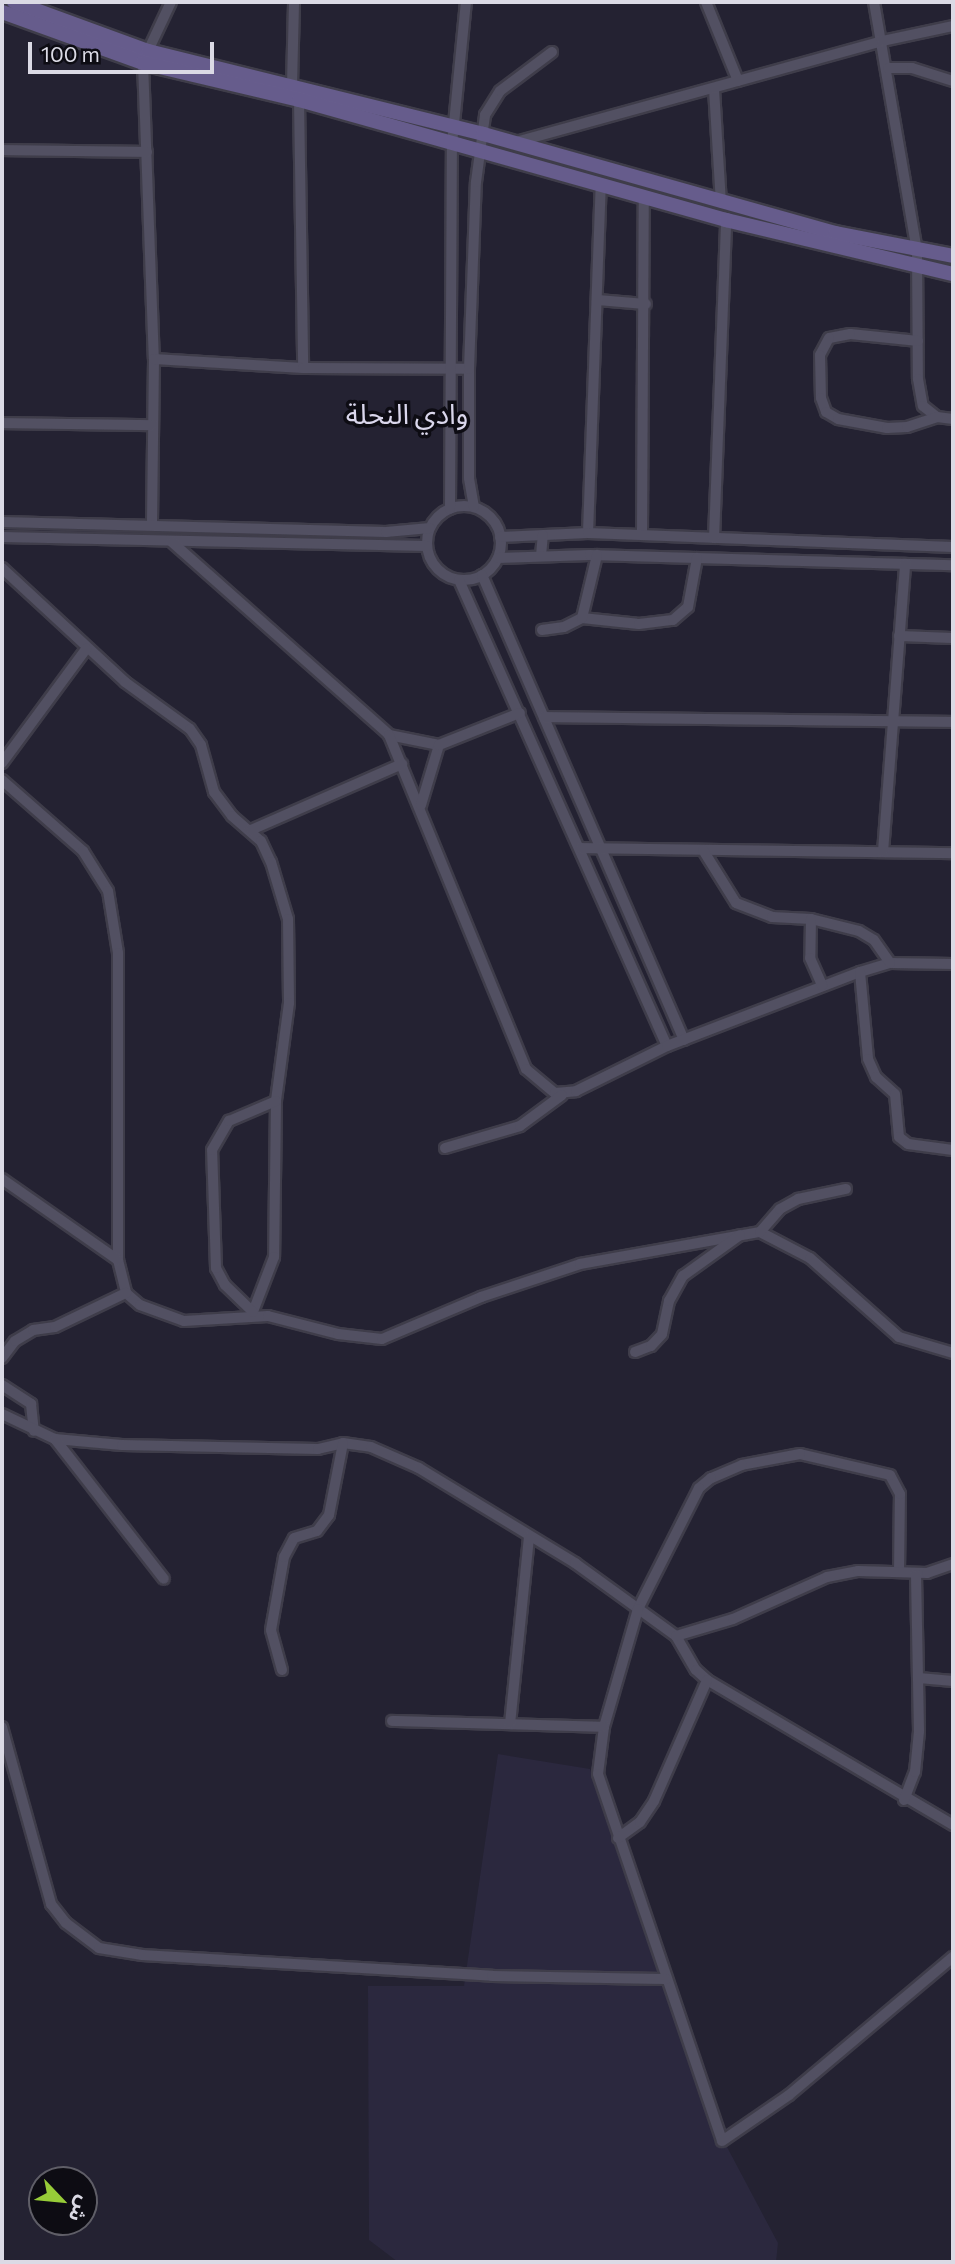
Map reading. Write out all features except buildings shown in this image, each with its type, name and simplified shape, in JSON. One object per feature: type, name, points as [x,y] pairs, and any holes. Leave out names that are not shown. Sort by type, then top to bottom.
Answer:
[{"type":"main road","points":[[14,2],[145,57],[292,85],[483,134],[721,203],[917,250],[953,256]]},
{"type":"main road","points":[[2,12],[145,57],[726,220],[918,269],[953,274]]},
{"type":"street","points":[[152,524],[151,425],[154,359],[145,57],[171,2]]},
{"type":"street","points":[[292,85],[294,2]]},
{"type":"street","points":[[450,509],[452,144],[466,2]]},
{"type":"street","points":[[706,2],[738,81]]},
{"type":"street","points":[[874,2],[888,68],[917,250],[918,341],[923,406],[937,416],[953,419]]},
{"type":"street","points":[[512,143],[882,41],[953,26]]},
{"type":"street","points":[[474,507],[468,478],[469,369],[480,151],[485,115],[500,91],[552,52]]},
{"type":"street","points":[[888,68],[912,68],[953,80]]},
{"type":"street","points":[[714,89],[721,203]]},
{"type":"street","points":[[299,100],[303,369]]},
{"type":"street","points":[[2,150],[147,152]]},
{"type":"street","points":[[588,533],[601,183]]},
{"type":"street","points":[[642,535],[646,304],[644,197]]},
{"type":"street","points":[[714,538],[726,220]]},
{"type":"street","points":[[597,300],[646,304]]},
{"type":"street","points":[[918,341],[850,334],[829,338],[820,355],[821,398],[826,412],[838,419],[887,428],[907,427],[937,416]]},
{"type":"street","points":[[154,359],[303,369],[469,369]]},
{"type":"street","points":[[2,422],[151,425]]},
{"type":"street","points":[[459,580],[482,575],[498,558],[500,537],[491,518],[474,507],[450,509],[430,528],[427,546],[437,569],[459,580],[581,848],[667,1046]]},
{"type":"street","points":[[2,522],[152,524],[386,533],[430,528]]},
{"type":"street","points":[[500,537],[588,533],[953,547]]},
{"type":"street","points":[[541,556],[543,535]]},
{"type":"street","points":[[2,537],[427,546]]},
{"type":"street","points":[[172,542],[390,735],[421,805],[526,1069],[545,1088],[562,1095]]},
{"type":"street","points":[[498,558],[597,555],[953,565]]},
{"type":"street","points":[[582,618],[597,555]]},
{"type":"street","points":[[542,630],[564,627],[582,618],[639,624],[673,620],[688,607],[697,558]]},
{"type":"street","points":[[883,852],[905,564]]},
{"type":"street","points":[[2,568],[86,649],[158,710],[190,729],[201,745],[214,792],[232,816],[251,830],[266,850],[288,919],[289,1003],[276,1101],[274,1257],[252,1314]]},
{"type":"street","points":[[482,575],[684,1040]]},
{"type":"street","points":[[899,636],[953,638]]},
{"type":"street","points":[[2,763],[86,649]]},
{"type":"street","points":[[390,735],[439,745],[520,713]]},
{"type":"street","points":[[544,718],[953,722]]},
{"type":"street","points":[[421,805],[439,745]]},
{"type":"street","points":[[251,830],[402,764]]},
{"type":"street","points":[[2,780],[83,851],[108,891],[118,953],[118,1259],[126,1293],[141,1305],[184,1321],[252,1314],[338,1334],[382,1339],[481,1297],[580,1264],[760,1232],[810,1258],[899,1337],[953,1353]]},
{"type":"street","points":[[581,848],[600,846],[953,853]]},
{"type":"street","points":[[703,850],[713,873],[736,903],[772,917],[811,919],[859,931],[874,940],[890,962]]},
{"type":"street","points":[[811,919],[810,958],[822,985]]},
{"type":"street","points":[[445,1148],[520,1126],[562,1095],[667,1046],[822,985],[890,962],[953,964]]},
{"type":"street","points":[[859,972],[867,1059],[876,1077],[895,1094],[899,1137],[908,1144],[953,1150]]},
{"type":"street","points":[[252,1314],[225,1284],[216,1268],[212,1150],[229,1121],[276,1101]]},
{"type":"street","points":[[2,1179],[118,1259]]},
{"type":"street","points":[[760,1232],[780,1209],[798,1199],[846,1189]]},
{"type":"street","points":[[635,1352],[657,1341],[683,1276],[740,1234]]},
{"type":"street","points":[[2,1358],[15,1341],[33,1330],[55,1326],[126,1293]]},
{"type":"street","points":[[2,1385],[31,1404],[34,1431]]},
{"type":"street","points":[[2,1414],[55,1439],[122,1446],[318,1449],[343,1443],[371,1447],[419,1468],[575,1563],[676,1636],[696,1670],[707,1680],[904,1800],[953,1825]]},
{"type":"street","points":[[55,1439],[164,1579]]},
{"type":"street","points":[[282,1670],[271,1630],[284,1557],[293,1538],[317,1531],[329,1516],[343,1443]]},
{"type":"street","points":[[899,1572],[900,1494],[895,1479],[800,1454],[742,1465],[699,1488],[638,1609],[604,1727],[598,1774],[722,2141],[799,2087],[953,1957]]},
{"type":"street","points":[[510,1724],[529,1537]]},
{"type":"street","points":[[676,1636],[733,1619],[827,1577],[858,1571],[916,1574],[953,1564]]},
{"type":"street","points":[[904,1800],[915,1772],[919,1678],[916,1574]]},
{"type":"street","points":[[919,1678],[953,1681]]},
{"type":"street","points":[[618,1838],[640,1822],[654,1801],[707,1680]]},
{"type":"street","points":[[392,1721],[604,1727]]},
{"type":"street","points":[[2,1727],[51,1904],[99,1948],[142,1955],[492,1976],[666,1979]]},
{"type":"shaded area","points":[[498,1754],[590,1769],[710,2115],[778,2243],[776,2262],[398,2262],[369,2240],[368,1986],[464,1986]]},
{"type":"district","name":"وادي النحلة","points":[[407,413]]}]
